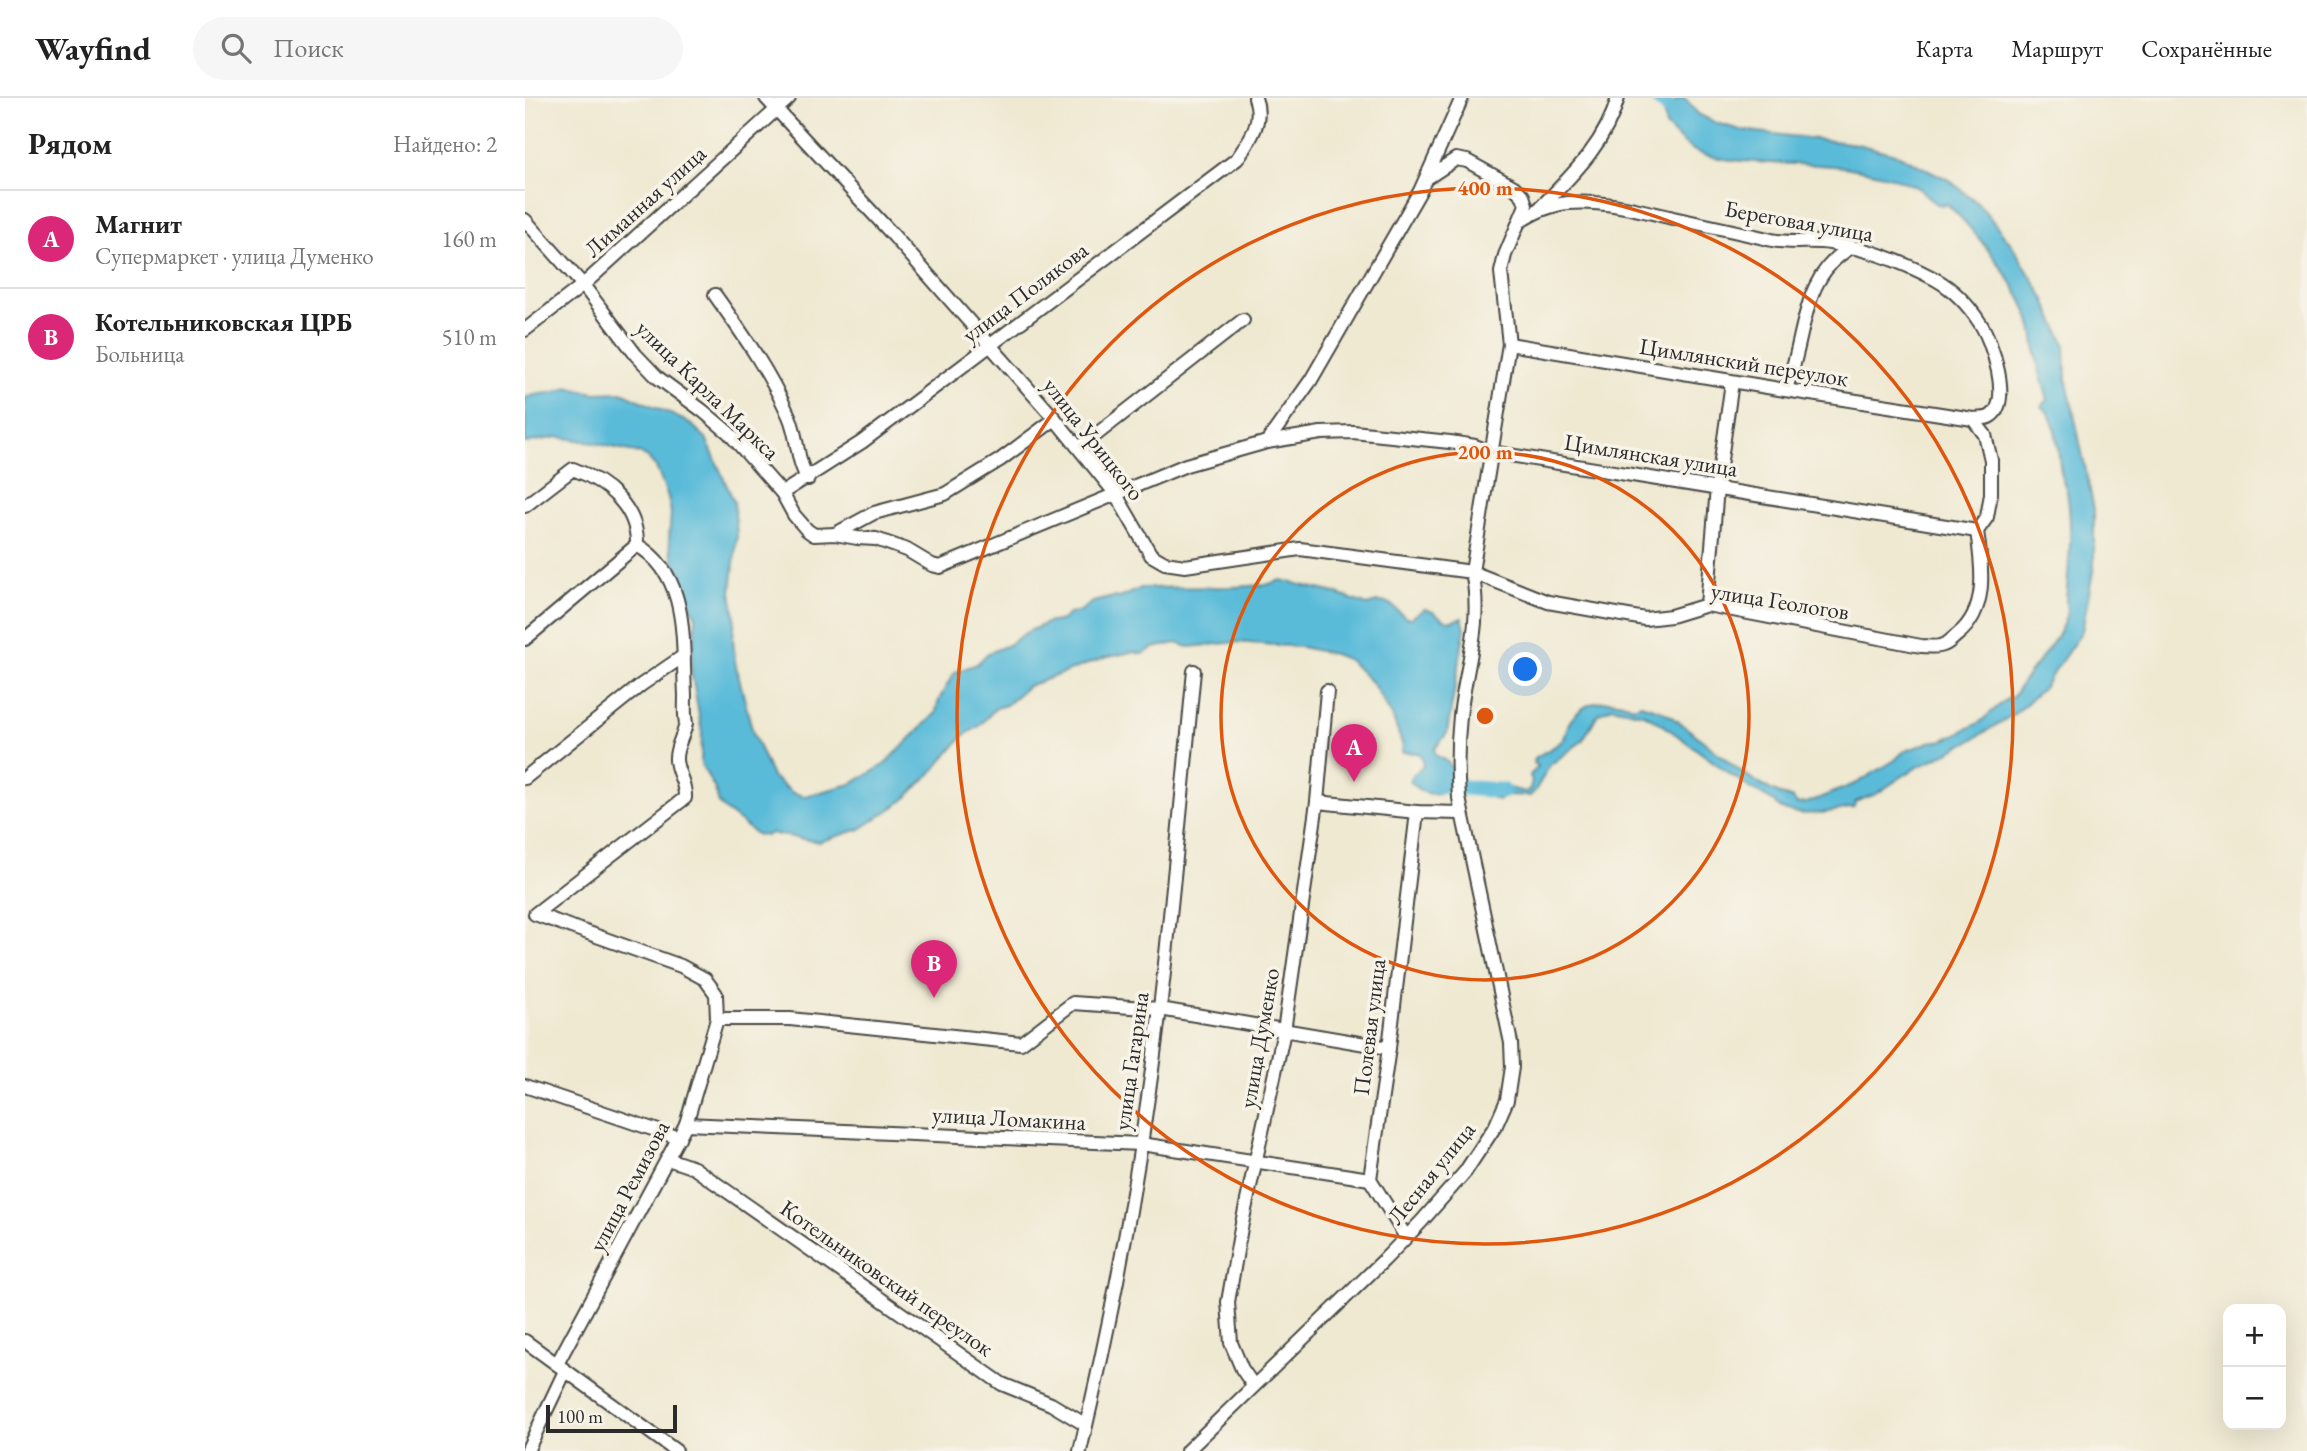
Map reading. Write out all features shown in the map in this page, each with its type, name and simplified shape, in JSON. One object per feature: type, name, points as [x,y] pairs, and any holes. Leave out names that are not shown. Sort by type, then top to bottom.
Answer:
[{"type":"street","name":"улица Урицкого","points":[[766,98],[991,344],[1055,419],[1115,493],[1151,555],[1172,565],[1185,566],[1300,549],[1472,572]]},
{"type":"street","name":"Лиманная улица","points":[[525,330],[583,285],[789,98]]},
{"type":"street","name":"улица Полякова","points":[[782,493],[862,443],[1237,159],[1258,121],[1259,112],[1255,98]]},
{"type":"street","points":[[1267,442],[1317,369],[1427,178],[1462,98]]},
{"type":"street","points":[[1538,210],[1595,148],[1606,130],[1618,98]]},
{"type":"street","points":[[1427,178],[1456,159],[1467,161],[1514,187],[1523,196],[1526,205],[1505,255],[1501,272],[1509,344],[1472,572]]},
{"type":"street","name":"Береговая улица","points":[[1519,222],[1538,210],[1569,203],[1629,208],[1780,241],[1826,242],[1852,247],[1936,279],[1953,292],[1981,324],[1996,360],[1999,396],[1992,414],[1988,418],[1973,419]]},
{"type":"street","name":"улица Карла Маркса","points":[[525,220],[583,285],[636,355],[657,377],[729,433],[782,493]]},
{"type":"street","points":[[1785,390],[1793,369],[1801,328],[1823,272],[1833,259],[1852,247]]},
{"type":"street","points":[[715,295],[775,386],[791,421],[808,479]]},
{"type":"street","points":[[1079,448],[1243,320]]},
{"type":"street","name":"Цимлянский переулок","points":[[1509,344],[1973,419]]},
{"type":"street","points":[[1707,606],[1717,488],[1732,382]]},
{"type":"street","points":[[835,534],[874,513],[945,494],[1000,460],[1055,419]]},
{"type":"street","points":[[1973,419],[1985,435],[1991,460],[1991,494],[1987,517],[1977,531]]},
{"type":"street","name":"Цимлянская улица","points":[[782,493],[794,516],[814,535],[835,534],[876,539],[907,550],[940,567],[1186,465],[1267,442],[1321,433],[1353,432],[1450,442],[1491,452],[1977,531]]},
{"type":"street","points":[[525,506],[572,469],[597,480],[628,508],[638,532],[637,545],[525,639]]},
{"type":"street","name":"улица Геологов","points":[[1472,572],[1548,602],[1645,620],[1707,606],[1921,646],[1943,645],[1962,631],[1975,610],[1981,590],[1982,562],[1977,531]]},
{"type":"street","points":[[530,917],[685,798],[686,785],[676,763],[676,749],[685,733],[686,723],[678,597],[671,580],[656,559],[637,545]]},
{"type":"street","name":"Лесная улица","points":[[1187,1451],[1406,1237],[1465,1172],[1496,1125],[1509,1090],[1512,1054],[1508,1025],[1461,813],[1457,773],[1460,716],[1477,622],[1476,590],[1472,572]]},
{"type":"street","points":[[525,778],[641,685],[682,657]]},
{"type":"street","name":"улица Гагарина","points":[[1080,1451],[1114,1293],[1141,1144],[1160,1009],[1194,671]]},
{"type":"street","name":"улица Думенко","points":[[1253,1385],[1231,1343],[1228,1302],[1284,1031],[1317,802],[1327,691]]},
{"type":"street","points":[[1317,802],[1417,812],[1461,813]]},
{"type":"street","name":"Полевая улица","points":[[1370,1179],[1389,1048],[1417,812]]},
{"type":"street","points":[[530,917],[681,966],[705,979],[716,994],[717,1019],[790,1019],[1021,1044],[1073,1003],[1160,1009],[1389,1048]]},
{"type":"street","name":"улица Ремизова","points":[[527,1451],[561,1367],[686,1124],[717,1019]]},
{"type":"street","points":[[525,1086],[679,1138]]},
{"type":"street","name":"улица Ломакина","points":[[686,1124],[1141,1144],[1370,1179]]},
{"type":"street","name":"Котельниковский переулок","points":[[668,1160],[694,1168],[1002,1384],[1051,1404],[1086,1425]]},
{"type":"street","points":[[1370,1179],[1406,1237]]},
{"type":"street","points":[[525,1341],[675,1451]]},
{"type":"water","points":[[1678,98],[1685,98],[1698,114],[1716,123],[1741,130],[1857,144],[1899,155],[1949,180],[1979,204],[2012,245],[2044,298],[2065,344],[2066,377],[2094,509],[2094,566],[2082,631],[2043,688],[2017,712],[1974,739],[1912,770],[1876,794],[1855,802],[1854,807],[1813,814],[1783,810],[1663,725],[1644,714],[1612,707],[1598,714],[1582,741],[1550,765],[1530,796],[1509,795],[1498,800],[1484,795],[1483,788],[1487,783],[1493,783],[1495,788],[1504,787],[1525,792],[1530,789],[1530,775],[1538,767],[1534,763],[1535,758],[1563,740],[1569,722],[1577,713],[1592,704],[1609,701],[1634,707],[1641,704],[1662,711],[1757,782],[1793,799],[1797,804],[1807,803],[1857,783],[1895,760],[1903,752],[1929,742],[1944,740],[1979,723],[2005,700],[2014,696],[2056,638],[2066,616],[2070,519],[2055,430],[2042,406],[2048,400],[2029,317],[1994,257],[1947,204],[1937,204],[1918,188],[1902,181],[1850,168],[1722,159],[1690,148],[1666,126],[1664,114]]},
{"type":"water","points":[[568,387],[594,393],[622,392],[690,423],[706,438],[734,502],[737,535],[731,592],[735,616],[735,662],[753,733],[772,777],[793,793],[805,796],[851,784],[884,765],[936,713],[941,697],[955,672],[977,664],[988,653],[1008,645],[1027,632],[1062,620],[1093,602],[1120,598],[1141,588],[1233,587],[1266,585],[1281,580],[1335,593],[1367,605],[1389,603],[1406,618],[1411,618],[1424,609],[1447,621],[1462,618],[1465,628],[1447,733],[1434,750],[1436,755],[1452,768],[1451,783],[1446,789],[1430,794],[1410,781],[1411,776],[1423,766],[1422,757],[1418,753],[1402,752],[1403,746],[1392,716],[1373,684],[1349,660],[1301,647],[1237,642],[1189,647],[1177,643],[1153,648],[1143,654],[1132,652],[1104,658],[1028,686],[963,736],[904,800],[860,829],[819,842],[770,833],[766,836],[756,834],[719,804],[715,789],[701,764],[702,732],[691,670],[696,617],[680,582],[672,555],[669,539],[671,513],[668,497],[656,467],[639,453],[590,442],[558,437],[525,443],[525,398],[557,392]]},
{"type":"waterway","points":[[1658,98],[1685,122]]},
{"type":"waterway","points":[[1434,776],[1437,785],[1503,791]]},
{"type":"place","name":"Магнит","points":[[1354,782]]},
{"type":"place","name":"Котельниковская ЦРБ","points":[[934,998]]}]
